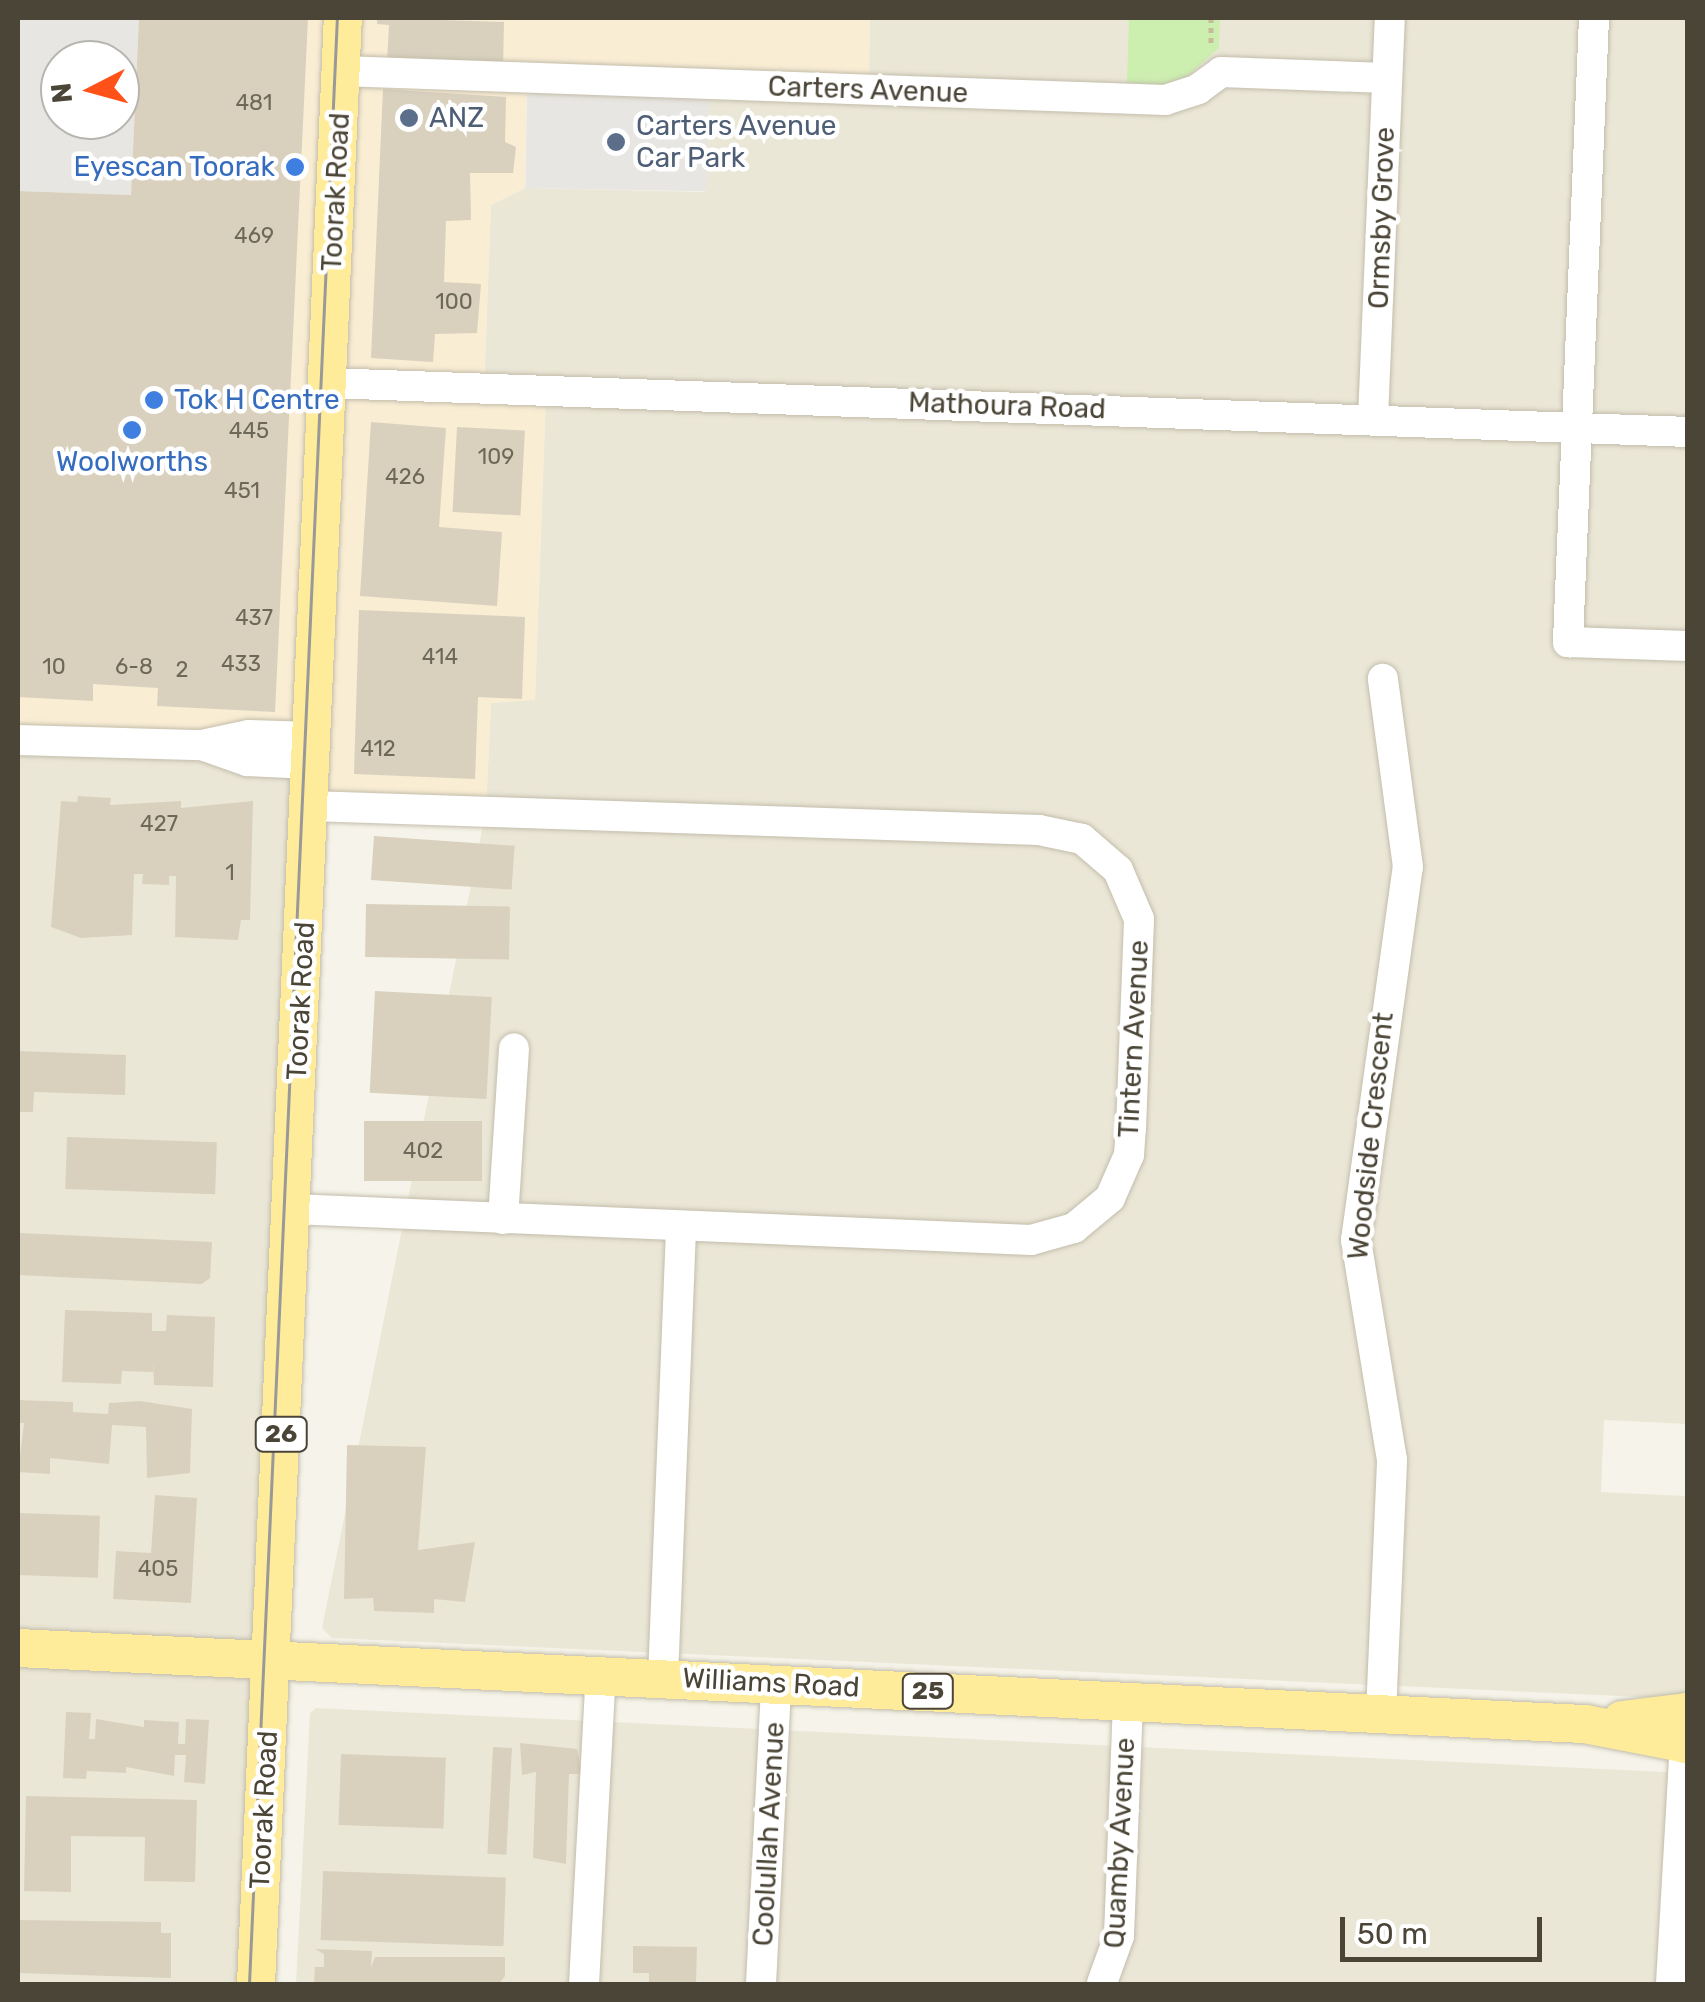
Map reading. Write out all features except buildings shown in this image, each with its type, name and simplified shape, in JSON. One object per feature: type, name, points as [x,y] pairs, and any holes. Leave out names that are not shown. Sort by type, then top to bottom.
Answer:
[{"type":"main road","name":"Toorak Road","points":[[256,1984],[343,18]]},
{"type":"main road","name":"Williams Road","points":[[18,1648],[1585,1724],[1687,1733]]},
{"type":"street","name":"Ormsby Grove","points":[[1373,418],[1390,18]]},
{"type":"street","points":[[1594,18],[1568,642],[1688,646]]},
{"type":"street","name":"Carters Avenue","points":[[341,71],[1165,100],[1198,89],[1221,72],[1388,78]]},
{"type":"street","name":"Mathoura Road","points":[[327,384],[1688,432]]},
{"type":"street","name":"Woodside Crescent","points":[[1380,1714],[1392,1460],[1356,1240],[1408,867],[1383,679]]},
{"type":"street","points":[[18,740],[202,745],[248,761],[311,751]]},
{"type":"street","name":"Tintern Avenue","points":[[292,1208],[1032,1240],[1058,1236],[1096,1214],[1121,1180],[1131,1128],[1139,919],[1118,870],[1082,839],[1039,830],[310,806]]},
{"type":"street","points":[[503,1219],[514,1048]]},
{"type":"street","points":[[664,1678],[680,1226]]},
{"type":"street","points":[[584,1984],[601,1675]]},
{"type":"street","name":"Coolullah Avenue","points":[[761,1984],[776,1684]]},
{"type":"street","name":"Quamby Avenue","points":[[1102,1983],[1119,1936],[1128,1701]]},
{"type":"street","points":[[1671,1984],[1687,1733]]},
{"type":"path","points":[[1211,18],[1208,41],[1214,55]]},
{"type":"shaded area","points":[[18,18],[139,18],[138,40],[40,40],[40,140],[133,140],[131,195],[18,191]]},
{"type":"shaded area","points":[[139,18],[870,18],[869,91],[527,77],[525,188],[491,205],[484,388],[546,391],[535,700],[491,703],[486,810],[309,806],[311,765],[18,743],[18,200],[130,195],[133,140],[140,140]]},
{"type":"shaded area","points":[[870,18],[1687,18],[1687,1424],[1604,1420],[1601,1492],[1687,1496],[1687,1699],[332,1638],[322,1628],[486,810],[491,703],[535,699],[546,392],[484,389],[491,205],[525,188],[705,192],[708,84],[868,90]]},
{"type":"shaded area","name":"Carters Avenue Car Park","points":[[527,92],[708,95],[706,191],[525,188]]},
{"type":"shaded area","points":[[18,743],[310,764],[256,1984],[18,1984]]},
{"type":"shaded area","points":[[316,1708],[1687,1773],[1687,1984],[296,1984],[310,1713]]},
{"type":"green space","points":[[1129,18],[1220,18],[1219,48],[1184,79],[1149,89],[1149,84],[1127,83]]},
{"type":"tram line","points":[[249,1984],[337,18]]},
{"type":"place","name":"ANZ","points":[[409,118]]},
{"type":"place","name":"Carters Avenue Car Park","points":[[616,142]]},
{"type":"place","name":"Eyescan Toorak","points":[[295,167]]},
{"type":"place","name":"Tok H Centre","points":[[154,400]]},
{"type":"place","name":"Woolworths","points":[[132,430]]}]
